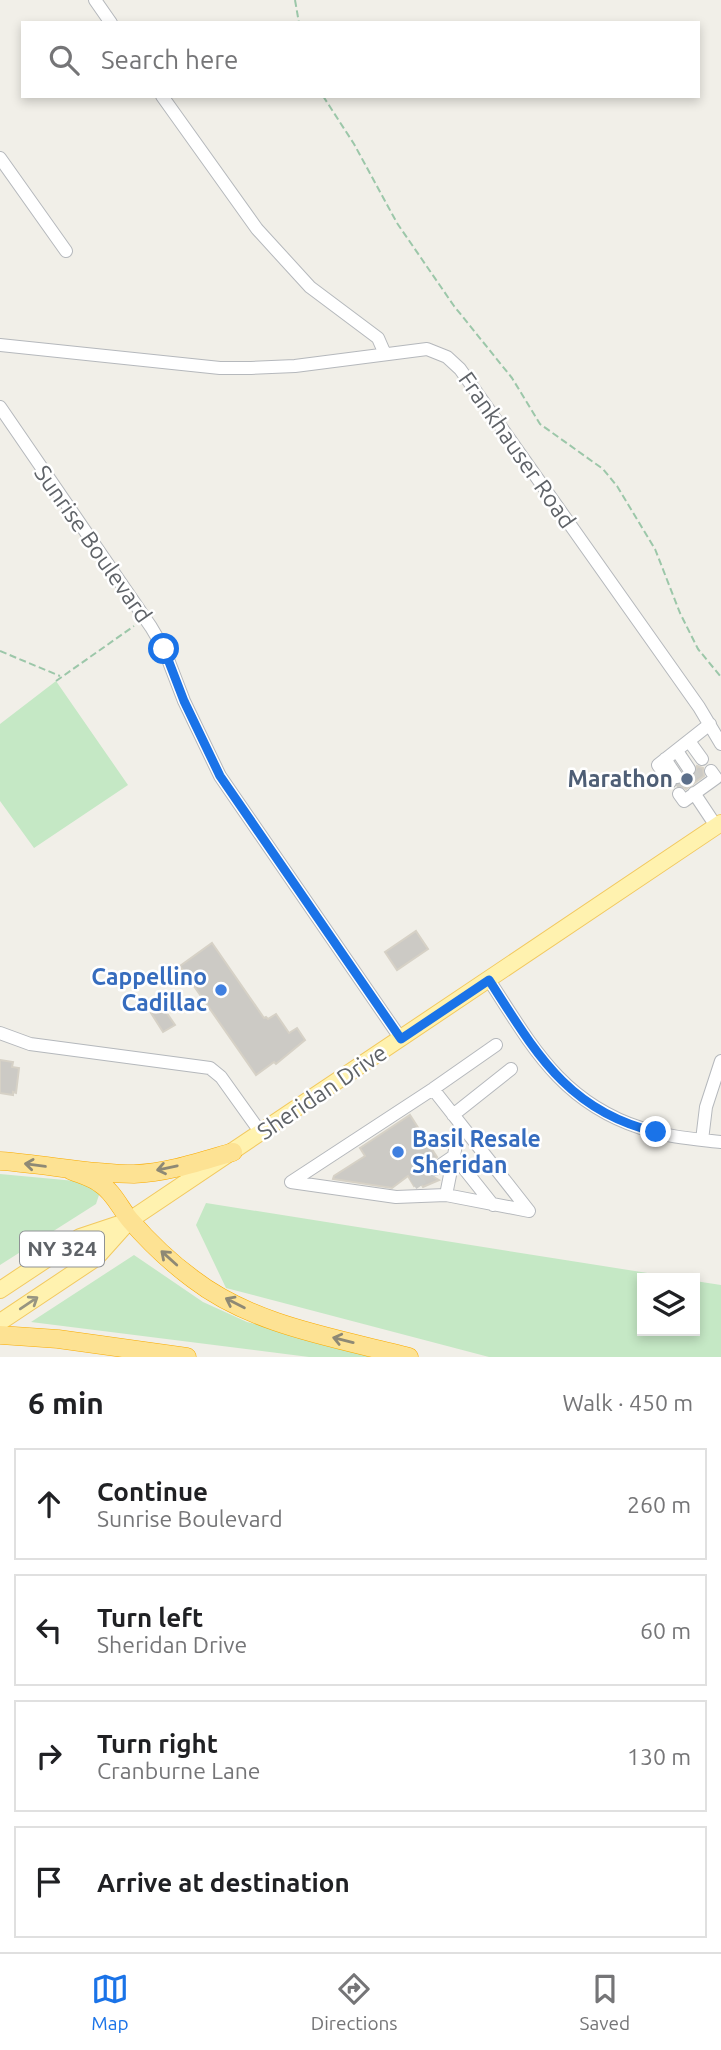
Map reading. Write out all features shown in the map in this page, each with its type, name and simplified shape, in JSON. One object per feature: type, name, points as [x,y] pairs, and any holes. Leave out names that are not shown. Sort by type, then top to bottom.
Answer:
[{"type":"highway","points":[[0,1161],[70,1170],[148,1172],[233,1152]]},
{"type":"highway","points":[[70,1170],[100,1183],[130,1220],[172,1262],[195,1281],[236,1305],[320,1335],[409,1357]]},
{"type":"highway","points":[[0,1335],[58,1339],[187,1357]]},
{"type":"main road","name":"Sheridan Drive","points":[[0,1290],[80,1237],[130,1220],[718,825]]},
{"type":"main road","name":"Sheridan Drive","points":[[0,1322],[96,1258],[130,1220]]},
{"type":"street","points":[[95,0],[110,21]]},
{"type":"street","points":[[163,98],[257,229],[310,287],[378,338],[385,354]]},
{"type":"street","points":[[0,158],[66,251]]},
{"type":"street","name":"Frankhauser Road","points":[[0,345],[220,368],[295,366],[427,349],[447,357],[457,365],[710,724],[721,744]]},
{"type":"street","name":"Sunrise Boulevard","points":[[0,407],[158,638],[184,701],[220,776],[401,1039]]},
{"type":"street","points":[[674,779],[658,765],[710,724]]},
{"type":"street","points":[[689,741],[702,759]]},
{"type":"street","points":[[677,751],[689,769]]},
{"type":"street","points":[[711,771],[716,778],[692,790],[718,825]]},
{"type":"street","points":[[489,980],[540,1059],[573,1092],[613,1117],[642,1129],[721,1142]]},
{"type":"street","points":[[0,1033],[30,1044],[210,1068],[221,1077],[261,1133]]},
{"type":"street","points":[[433,1089],[529,1211],[446,1195],[396,1197],[291,1182],[496,1045]]},
{"type":"street","points":[[702,1140],[706,1107],[721,1061]]},
{"type":"street","points":[[446,1195],[454,1156],[457,1120],[511,1069]]},
{"type":"street","points":[[435,1169],[454,1156]]},
{"type":"street","points":[[454,1156],[493,1205]]},
{"type":"street","points":[[396,1197],[413,1184]]},
{"type":"path","points":[[295,0],[299,21]]},
{"type":"path","points":[[324,98],[354,144],[397,223],[454,306],[512,377],[540,424],[603,469],[617,486],[655,549],[698,649],[721,677]]},
{"type":"path","points":[[56,681],[134,626]]},
{"type":"path","points":[[0,651],[61,676]]},
{"type":"green space","points":[[56,681],[128,785],[34,848],[0,801],[0,724]]},
{"type":"green space","points":[[0,1174],[86,1182],[100,1192],[96,1204],[0,1265]]},
{"type":"green space","points":[[206,1203],[647,1273],[637,1273],[637,1336],[700,1336],[700,1282],[721,1285],[721,1357],[489,1357],[226,1288],[196,1225]]},
{"type":"green space","points":[[134,1255],[203,1302],[247,1322],[387,1357],[309,1357],[31,1322]]},
{"type":"building","points":[[697,766],[703,768],[704,776],[686,789],[679,785],[686,777],[694,776]]},
{"type":"building","points":[[416,931],[428,949],[397,970],[385,952]]},
{"type":"building","name":"Cappellino Cadillac","points":[[212,943],[264,1018],[268,1019],[276,1014],[289,1033],[297,1028],[305,1040],[276,1064],[274,1062],[256,1075],[180,966]]},
{"type":"building","points":[[162,1006],[175,1025],[163,1032],[151,1013]]},
{"type":"building","points":[[0,1060],[13,1062],[12,1067],[19,1068],[16,1093],[13,1092],[13,1095],[0,1093]]},
{"type":"building","name":"Basil Resale Sheridan","points":[[410,1115],[437,1157],[427,1165],[427,1173],[439,1180],[423,1187],[420,1182],[414,1186],[408,1176],[392,1188],[333,1179],[365,1156],[360,1148]]},
{"type":"tunnel","points":[[689,769],[697,781]]},
{"type":"tunnel","points":[[677,777],[686,789]]},
{"type":"tunnel","points":[[413,1184],[435,1169]]},
{"type":"place","name":"Marathon","points":[[687,779]]},
{"type":"place","name":"Cappellino Cadillac","points":[[221,990]]},
{"type":"place","name":"Basil Resale Sheridan","points":[[398,1152]]},
{"type":"route","points":[[164,649],[184,701],[220,776],[401,1039],[489,980],[540,1059],[573,1092],[613,1117],[656,1132]]}]
